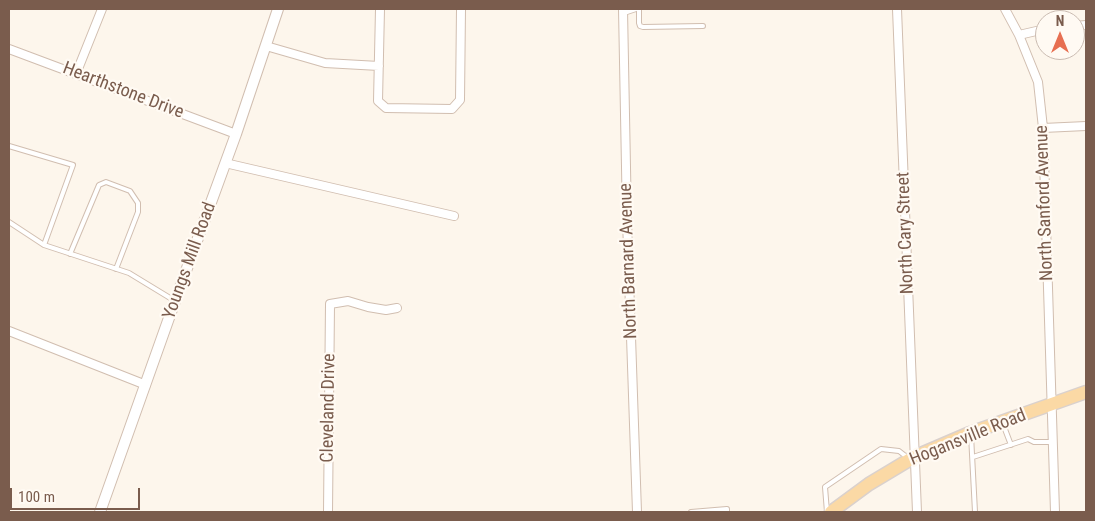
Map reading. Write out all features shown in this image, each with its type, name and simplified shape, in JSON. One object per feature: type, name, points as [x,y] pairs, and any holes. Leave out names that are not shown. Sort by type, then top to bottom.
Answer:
[{"type":"main road","name":"Hogansville Road","points":[[831,512],[870,484],[912,458],[970,433],[1086,392]]},
{"type":"street","points":[[76,74],[102,9]]},
{"type":"street","name":"Youngs Mill Road","points":[[100,512],[236,134],[278,9]]},
{"type":"street","points":[[380,9],[378,101],[386,108],[452,109],[460,100],[461,9]]},
{"type":"street","name":"North Cary Street","points":[[897,9],[912,458],[917,512]]},
{"type":"street","name":"North Sanford Avenue","points":[[1005,9],[1019,35],[1038,82],[1043,128],[1055,512]]},
{"type":"street","name":"North Barnard Avenue","points":[[623,11],[627,220],[637,512]]},
{"type":"street","points":[[1019,35],[1035,31]]},
{"type":"street","points":[[266,46],[325,64],[379,66]]},
{"type":"street","name":"Hearthstone Drive","points":[[9,49],[236,134]]},
{"type":"street","points":[[1043,128],[1086,126]]},
{"type":"street","points":[[225,163],[454,216]]},
{"type":"street","name":"Cleveland Drive","points":[[328,512],[330,304],[348,301],[386,310],[397,308]]},
{"type":"street","points":[[9,331],[146,385]]},
{"type":"lane","points":[[623,11],[637,9],[639,23],[643,27],[702,26]]},
{"type":"lane","points":[[9,146],[73,165],[44,245]]},
{"type":"lane","points":[[70,254],[98,185],[106,182],[130,191],[138,203],[138,212],[116,269]]},
{"type":"lane","points":[[9,222],[44,245],[129,274],[175,301]]},
{"type":"lane","points":[[1002,422],[1010,445]]},
{"type":"lane","points":[[970,433],[975,512]]},
{"type":"lane","points":[[973,457],[1028,439],[1034,442],[1053,442]]},
{"type":"lane","points":[[827,512],[825,487],[881,449],[899,451],[912,458]]},
{"type":"lane","points":[[691,512],[727,509],[727,512]]}]
